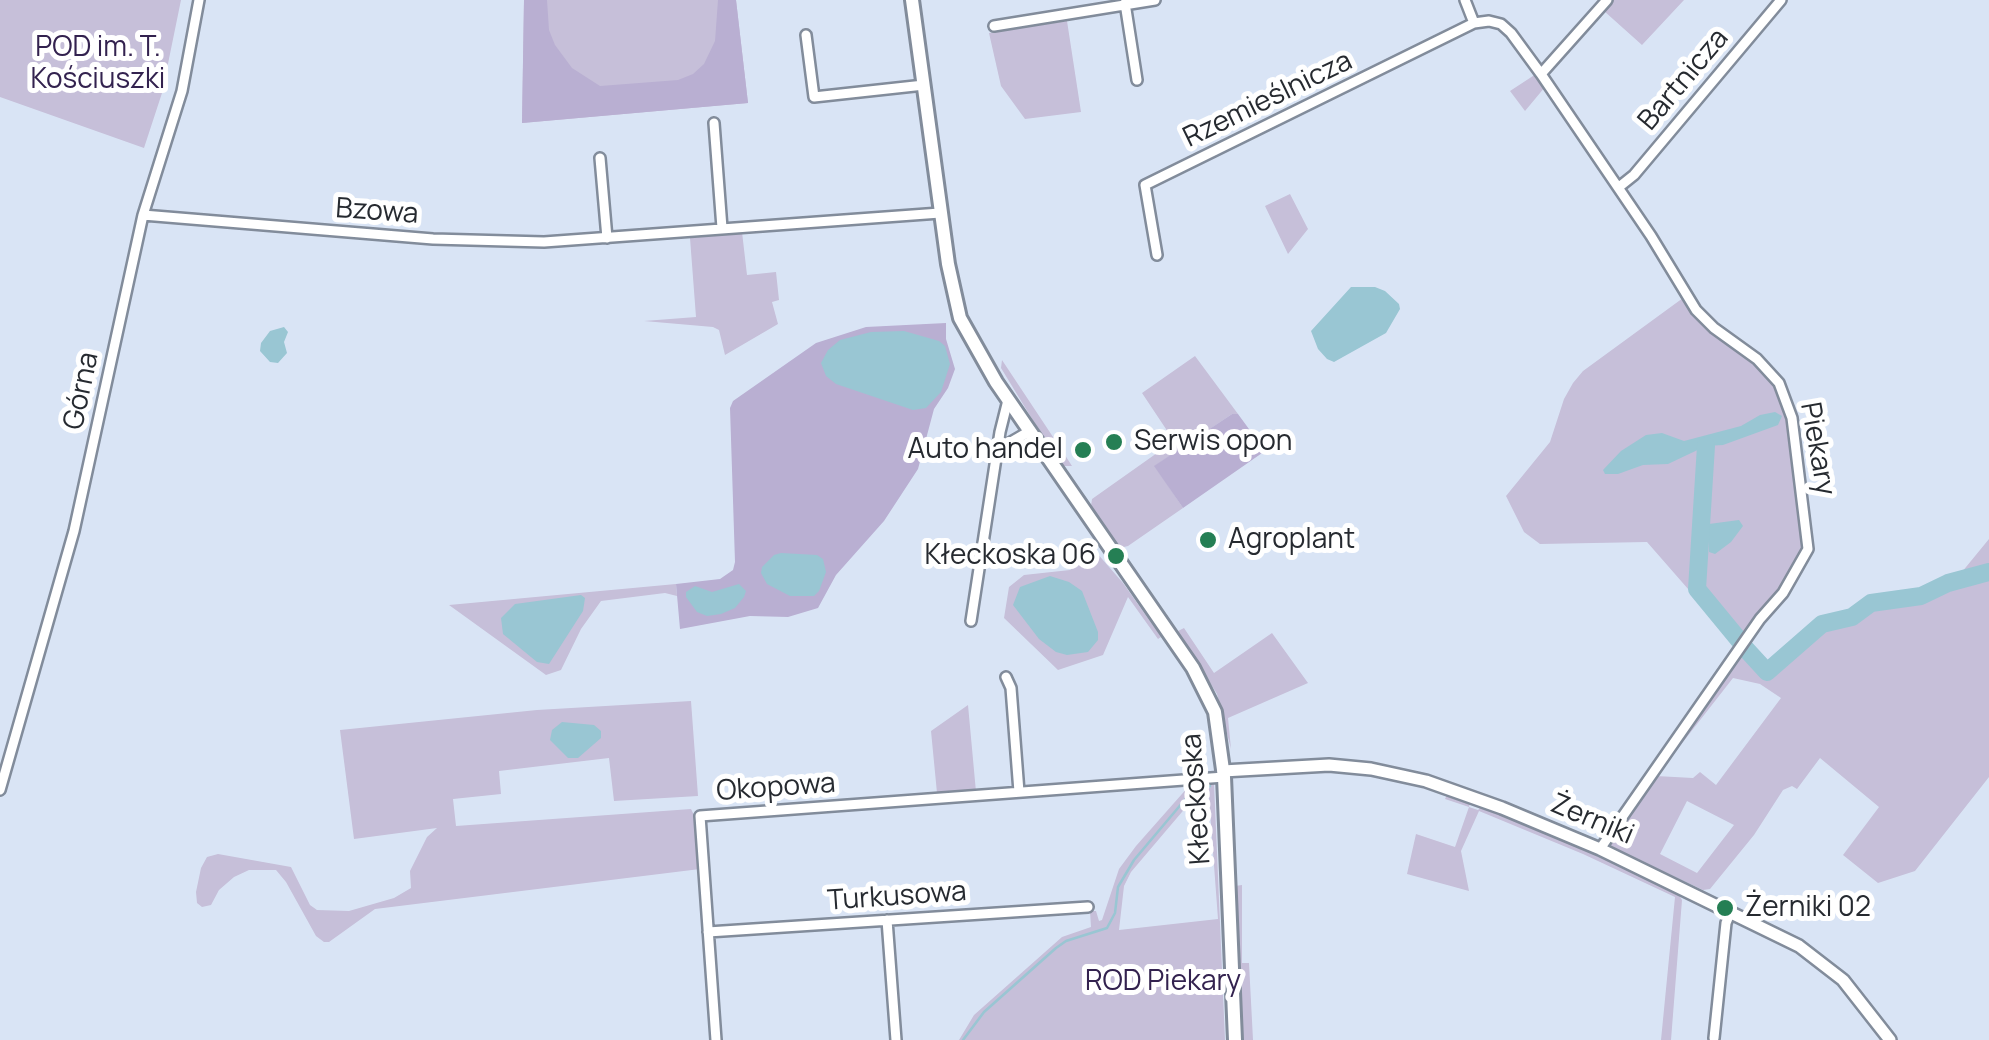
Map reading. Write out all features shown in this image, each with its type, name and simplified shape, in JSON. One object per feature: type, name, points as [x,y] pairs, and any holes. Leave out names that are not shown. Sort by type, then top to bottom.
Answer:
[{"type":"main road","name":"Kłeckoska","points":[[912,0],[940,213],[960,318],[982,361],[1203,684],[1218,725],[1224,774],[1234,1040]]},
{"type":"street","name":"Górna","points":[[0,790],[74,531],[143,215],[182,91],[199,0]]},
{"type":"street","points":[[994,26],[1155,0]]},
{"type":"street","points":[[1465,0],[1474,23]]},
{"type":"street","points":[[1541,74],[1607,0]]},
{"type":"street","name":"Bartnicza","points":[[1619,186],[1634,175],[1781,0]]},
{"type":"street","points":[[1125,2],[1137,80]]},
{"type":"street","name":"Piekary","points":[[1474,23],[1489,20],[1502,24],[1619,186],[1696,310],[1779,382],[1792,418],[1809,540],[1802,562],[1784,593],[1740,648],[1600,849]]},
{"type":"street","name":"Rzemieślnicza","points":[[1157,255],[1145,185],[1474,23]]},
{"type":"street","points":[[806,35],[814,96],[924,86]]},
{"type":"street","points":[[714,123],[722,228]]},
{"type":"street","points":[[600,158],[607,238]]},
{"type":"street","name":"Bzowa","points":[[143,215],[433,239],[544,242],[940,213]]},
{"type":"street","points":[[971,621],[1008,400]]},
{"type":"street","points":[[999,449],[1030,432]]},
{"type":"street","points":[[1006,677],[1011,688],[1019,792]]},
{"type":"street","name":"Żerniki","points":[[1224,774],[1329,765],[1371,770],[1456,791],[1600,849],[1799,946],[1843,980],[1878,1033],[1890,1040]]},
{"type":"street","name":"Okopowa","points":[[716,1040],[700,816],[1224,774]]},
{"type":"street","name":"Turkusowa","points":[[708,932],[1088,907]]},
{"type":"street","points":[[1714,1038],[1726,924],[1731,911]]},
{"type":"street","points":[[887,920],[896,1040]]},
{"type":"green space","name":"POD im. T. Kościuszki","points":[[0,0],[181,0],[162,93],[144,148],[0,97]]},
{"type":"green space","points":[[524,0],[736,0],[748,103],[522,123]]},
{"type":"green space","points":[[1613,0],[1684,0],[1642,45],[1604,11]]},
{"type":"green space","points":[[1067,21],[1081,112],[1025,119],[1001,86],[989,33]]},
{"type":"green space","points":[[1536,74],[1545,87],[1525,111],[1510,91]]},
{"type":"green space","points":[[1290,194],[1308,229],[1288,254],[1265,206]]},
{"type":"green space","points":[[742,232],[747,275],[776,272],[779,300],[772,302],[778,324],[725,355],[719,330],[713,327],[644,321],[696,317],[690,238]]},
{"type":"green space","points":[[1683,298],[1692,311],[1775,383],[1789,423],[1804,551],[1787,581],[1737,645],[1647,542],[1540,544],[1524,532],[1506,496],[1550,442],[1564,399],[1583,371]]},
{"type":"green space","points":[[1195,356],[1238,414],[1232,414],[1155,466],[1183,508],[1120,548],[1091,506],[1092,499],[1174,441],[1142,393]]},
{"type":"green space","points":[[1002,360],[1072,466],[1064,466],[1053,453],[1057,450],[1052,443],[1048,445],[1001,368]]},
{"type":"green space","points":[[1989,539],[1989,777],[1915,871],[1878,883],[1843,855],[1879,807],[1820,758],[1797,789],[1792,786],[1783,790],[1754,835],[1710,889],[1703,890],[1611,847],[1656,776],[1693,778],[1700,772],[1716,785],[1781,698],[1760,684],[1733,678],[1665,765],[1746,645],[1767,668],[1822,622],[1852,614],[1870,601],[1922,598],[1961,582],[1957,578]],"holes":[[[1687,801],[1734,825],[1697,873],[1660,854]]]},
{"type":"green space","points":[[1096,552],[1161,637],[1158,639],[1128,597],[1103,655],[1058,670],[1004,618],[1009,587],[1024,575],[1070,570]]},
{"type":"green space","points":[[676,584],[677,596],[665,593],[601,601],[581,629],[561,670],[546,675],[449,605]]},
{"type":"green space","points":[[1184,628],[1214,673],[1272,633],[1308,683],[1228,718],[1231,749],[1217,694],[1178,631]]},
{"type":"green space","points":[[691,701],[698,796],[614,801],[609,758],[499,771],[501,794],[453,799],[456,826],[691,809],[696,819],[700,869],[375,909],[329,942],[316,936],[276,870],[249,870],[219,890],[211,905],[202,907],[197,903],[201,868],[207,857],[218,854],[291,867],[310,905],[317,910],[349,911],[394,898],[411,888],[410,871],[427,837],[437,828],[354,839],[340,730],[537,710]]},
{"type":"green space","points":[[968,705],[976,792],[937,793],[931,731]]},
{"type":"green space","name":"ROD Piekary","points":[[1214,783],[1225,1040],[959,1040],[974,1015],[1062,937],[1091,927],[1090,911],[1096,911],[1099,921],[1102,920],[1119,869],[1189,786]],"holes":[[[1209,798],[1218,919],[1119,930],[1124,886],[1131,872],[1193,799]]]},
{"type":"green space","points":[[1447,795],[1470,803],[1469,807],[1445,799]]},
{"type":"green space","points":[[1469,807],[1481,807],[1595,852],[1677,892],[1682,900],[1671,1040],[1661,1040],[1675,897],[1479,811],[1461,851],[1469,891],[1407,874],[1416,834],[1455,847]]},
{"type":"green space","points":[[1242,885],[1242,963],[1249,963],[1253,1040],[1242,1040],[1235,886]]},
{"type":"shaded area","points":[[524,0],[547,0],[549,30],[555,45],[572,68],[600,86],[678,80],[693,74],[704,64],[715,41],[718,0],[736,0],[748,103],[522,123]]},
{"type":"shaded area","points":[[946,323],[946,339],[955,369],[934,409],[918,469],[884,521],[836,575],[818,608],[788,617],[750,616],[680,629],[676,584],[720,579],[733,570],[735,562],[730,408],[733,401],[816,343],[866,327]]},
{"type":"shaded area","points":[[1232,414],[1238,414],[1265,451],[1183,508],[1154,466]]},
{"type":"water","points":[[1351,287],[1385,291],[1400,309],[1386,333],[1334,362],[1318,349],[1311,331]]},
{"type":"water","points":[[284,327],[288,332],[284,342],[287,353],[278,363],[270,362],[260,351],[261,343],[270,331]]},
{"type":"water","points":[[904,331],[945,346],[950,364],[941,392],[926,408],[913,410],[836,384],[826,376],[821,363],[840,340],[871,332]]},
{"type":"water","points":[[1775,412],[1782,416],[1778,425],[1723,445],[1706,446],[1668,464],[1643,465],[1618,474],[1605,474],[1603,470],[1621,451],[1646,435],[1662,433],[1684,441],[1741,426]]},
{"type":"water","points":[[1739,520],[1743,526],[1731,542],[1715,554],[1709,552],[1709,524]]},
{"type":"water","points":[[781,553],[817,555],[823,559],[826,572],[814,596],[790,596],[767,584],[762,567]]},
{"type":"water","points":[[1050,576],[1082,591],[1098,632],[1098,640],[1088,652],[1056,652],[1039,639],[1013,605],[1020,587]]},
{"type":"water","points":[[739,584],[746,591],[744,597],[735,608],[721,614],[707,616],[697,612],[686,597],[686,592],[695,586],[712,592]]},
{"type":"water","points":[[581,595],[585,598],[583,611],[549,664],[537,662],[503,634],[501,618],[515,604]]},
{"type":"water","points":[[562,722],[594,725],[601,731],[601,738],[578,758],[568,758],[550,740],[552,730]]},
{"type":"waterway","points":[[1706,446],[1697,589],[1739,640]]},
{"type":"waterway","points":[[1745,648],[1767,672],[1822,624],[1852,617],[1871,603],[1921,596],[1948,583],[1989,572]]},
{"type":"waterway","points":[[963,1040],[984,1012],[1056,948],[1107,928],[1115,913],[1118,887],[1134,860],[1194,789],[1210,786]]},
{"type":"place","name":"Serwis opon","points":[[1114,442]]},
{"type":"place","name":"Auto handel","points":[[1083,450]]},
{"type":"place","name":"Agroplant","points":[[1208,540]]},
{"type":"place","name":"Kłeckoska 06","points":[[1116,556]]},
{"type":"place","name":"Żerniki 02","points":[[1725,908]]}]
